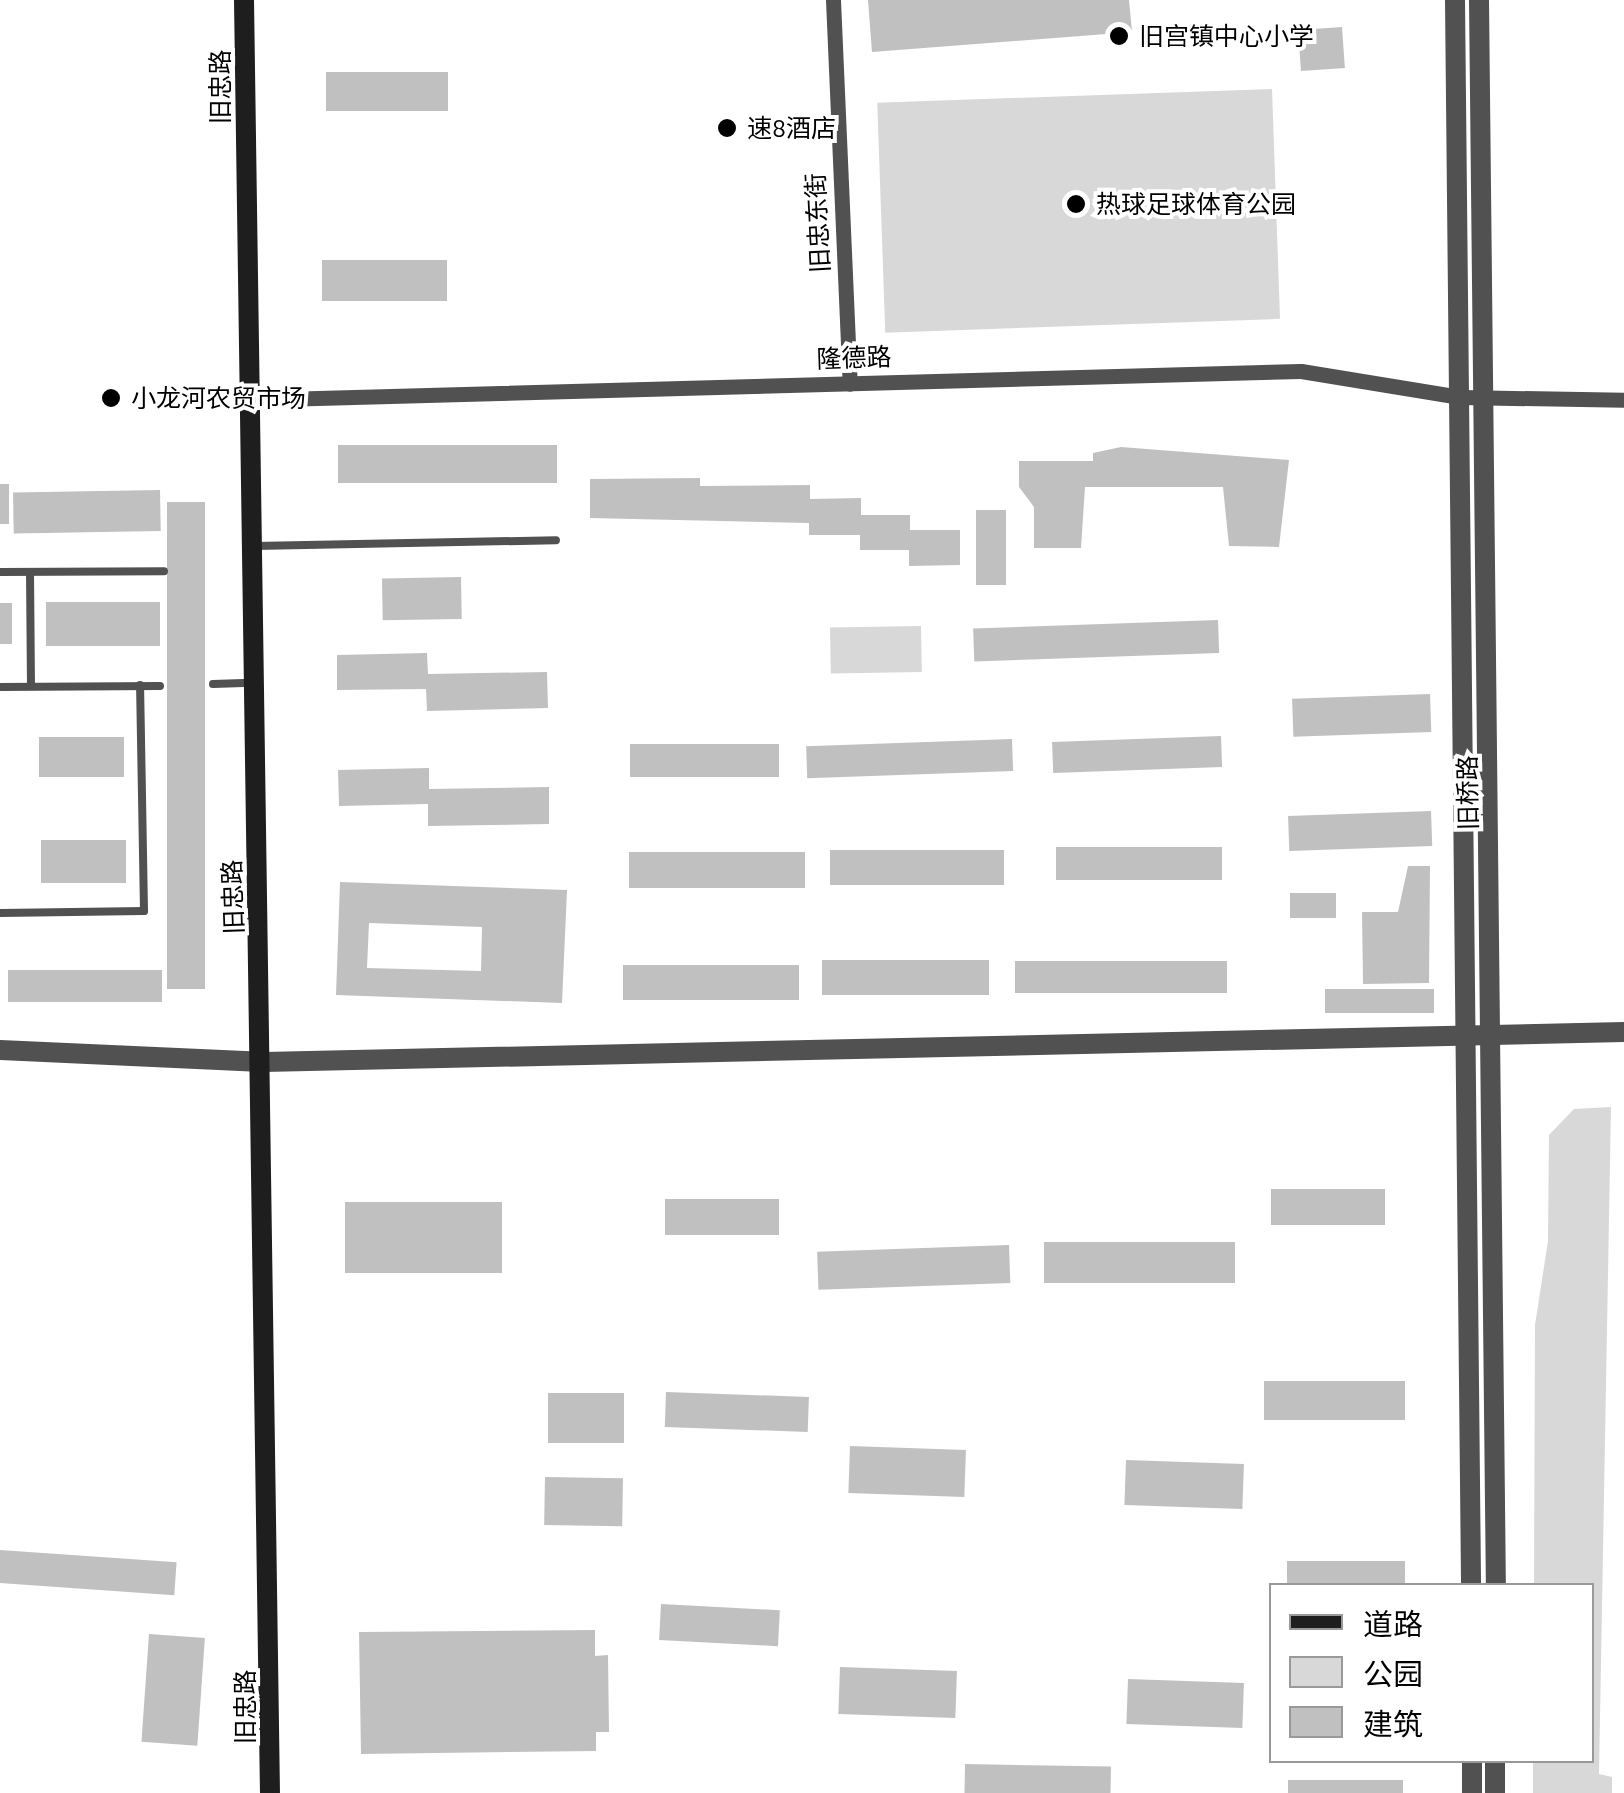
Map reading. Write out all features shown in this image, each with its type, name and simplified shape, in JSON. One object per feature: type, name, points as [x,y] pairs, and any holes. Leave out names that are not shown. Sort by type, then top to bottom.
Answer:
[{"type":"main road","name":"旧忠路","points":[[244,0],[248,546],[264,1062],[270,1793]]},
{"type":"street","name":"旧忠东街","points":[[833,0],[850,384]]},
{"type":"street","name":"旧桥路","points":[[1455,0],[1471,1583]]},
{"type":"street","name":"旧桥路","points":[[1479,0],[1497,1036],[1496,1583]]},
{"type":"street","name":"隆德路","points":[[246,400],[1301,371],[1460,397],[1624,400]]},
{"type":"street","points":[[0,1050],[264,1062],[1624,1032]]},
{"type":"street","points":[[1472,1763],[1472,1793]]},
{"type":"street","points":[[1495,1793],[1496,1763]]},
{"type":"lane","points":[[248,546],[556,540]]},
{"type":"lane","points":[[0,572],[164,571]]},
{"type":"lane","points":[[30,572],[32,686]]},
{"type":"lane","points":[[213,684],[251,684]]},
{"type":"lane","points":[[0,912],[144,912],[140,685]]},
{"type":"lane","points":[[0,687],[160,686]]},
{"type":"green space","name":"热球足球体育公园","points":[[1272,89],[1280,319],[885,333],[877,103]]},
{"type":"green space","points":[[921,626],[922,672],[831,674],[830,628]]},
{"type":"green space","points":[[1611,1107],[1599,1774],[1612,1777],[1612,1793],[1533,1793],[1533,1763],[1594,1763],[1594,1583],[1534,1583],[1535,1325],[1548,1241],[1549,1135],[1574,1109]]},
{"type":"building","points":[[868,0],[1129,0],[1132,32],[872,52]]},
{"type":"building","points":[[1342,27],[1345,68],[1301,71],[1298,30]]},
{"type":"building","points":[[326,72],[448,72],[448,111],[326,111]]},
{"type":"building","points":[[322,260],[447,260],[447,301],[322,301]]},
{"type":"building","points":[[338,445],[557,445],[557,483],[338,483]]},
{"type":"building","points":[[1121,447],[1289,460],[1279,547],[1229,546],[1223,487],[1085,487],[1081,548],[1034,548],[1034,507],[1019,487],[1019,461],[1093,461],[1093,453]]},
{"type":"building","points":[[700,478],[700,486],[810,485],[810,499],[861,498],[861,515],[910,515],[910,530],[960,530],[960,565],[909,566],[909,550],[860,550],[860,535],[809,535],[809,523],[590,518],[590,479]]},
{"type":"building","points":[[0,484],[9,484],[9,524],[0,524]]},
{"type":"building","points":[[160,490],[161,531],[14,534],[13,493]]},
{"type":"building","points":[[167,502],[205,502],[205,989],[167,989]]},
{"type":"building","points":[[976,510],[1006,510],[1006,585],[976,585]]},
{"type":"building","points":[[461,577],[462,619],[383,620],[382,578]]},
{"type":"building","points":[[46,602],[160,602],[160,646],[46,646]]},
{"type":"building","points":[[0,603],[12,603],[12,644],[0,644]]},
{"type":"building","points":[[1218,620],[1219,653],[974,662],[973,629]]},
{"type":"building","points":[[427,653],[428,674],[547,672],[548,708],[427,711],[426,689],[337,690],[337,655]]},
{"type":"building","points":[[1430,694],[1431,732],[1293,737],[1292,699]]},
{"type":"building","points":[[1221,736],[1222,767],[1053,773],[1052,742]]},
{"type":"building","points":[[39,737],[124,737],[124,777],[39,777]]},
{"type":"building","points":[[1012,739],[1013,771],[807,778],[806,746]]},
{"type":"building","points":[[630,744],[779,744],[779,777],[630,777]]},
{"type":"building","points":[[429,768],[429,789],[549,787],[549,824],[428,826],[428,804],[339,806],[338,770]]},
{"type":"building","points":[[1431,811],[1432,846],[1289,851],[1288,816]]},
{"type":"building","points":[[41,840],[126,840],[126,883],[41,883]]},
{"type":"building","points":[[1056,847],[1222,847],[1222,880],[1056,880]]},
{"type":"building","points":[[830,850],[1004,850],[1004,885],[830,885]]},
{"type":"building","points":[[629,852],[805,852],[805,888],[629,888]]},
{"type":"building","points":[[1408,866],[1430,866],[1429,983],[1363,984],[1362,912],[1398,912]]},
{"type":"building","points":[[340,882],[567,890],[562,1003],[336,995]],"holes":[[[369,923],[482,927],[481,971],[367,968]]]},
{"type":"building","points":[[1290,893],[1336,893],[1336,918],[1290,918]]},
{"type":"building","points":[[822,960],[989,960],[989,995],[822,995]]},
{"type":"building","points":[[1015,961],[1227,961],[1227,993],[1015,993]]},
{"type":"building","points":[[623,965],[799,965],[799,1000],[623,1000]]},
{"type":"building","points":[[8,970],[162,970],[162,1002],[8,1002]]},
{"type":"building","points":[[1325,989],[1434,989],[1434,1013],[1325,1013]]},
{"type":"building","points":[[1271,1189],[1385,1189],[1385,1225],[1271,1225]]},
{"type":"building","points":[[665,1199],[779,1199],[779,1235],[665,1235]]},
{"type":"building","points":[[345,1202],[502,1202],[502,1273],[345,1273]]},
{"type":"building","points":[[1044,1242],[1235,1242],[1235,1283],[1044,1283]]},
{"type":"building","points":[[1009,1245],[1010,1283],[818,1290],[817,1252]]},
{"type":"building","points":[[1264,1381],[1405,1381],[1405,1420],[1264,1420]]},
{"type":"building","points":[[666,1392],[809,1397],[808,1432],[665,1427]]},
{"type":"building","points":[[548,1393],[624,1393],[624,1443],[548,1443]]},
{"type":"building","points":[[850,1446],[966,1450],[964,1497],[848,1493]]},
{"type":"building","points":[[1126,1460],[1244,1464],[1242,1509],[1124,1505]]},
{"type":"building","points":[[545,1477],[623,1478],[622,1526],[544,1525]]},
{"type":"building","points":[[0,1550],[177,1562],[174,1595],[0,1583]]},
{"type":"building","points":[[1287,1561],[1405,1561],[1405,1583],[1287,1583]]},
{"type":"building","points":[[661,1604],[780,1610],[778,1646],[659,1640]]},
{"type":"building","points":[[595,1630],[595,1656],[608,1655],[609,1732],[596,1732],[596,1751],[361,1754],[359,1632]]},
{"type":"building","points":[[149,1634],[205,1638],[197,1746],[141,1742]]},
{"type":"building","points":[[840,1667],[957,1671],[955,1718],[838,1714]]},
{"type":"building","points":[[1128,1679],[1244,1683],[1242,1728],[1126,1724]]},
{"type":"building","points":[[965,1764],[1111,1767],[1111,1793],[964,1793]]},
{"type":"building","points":[[1288,1780],[1403,1780],[1403,1793],[1288,1793]]},
{"type":"place","name":"旧宫镇中心小学","points":[[1119,36]]},
{"type":"place","name":"速8酒店","points":[[727,128]]},
{"type":"place","name":"热球足球体育公园","points":[[1076,204]]},
{"type":"place","name":"小龙河农贸市场","points":[[111,398]]}]
